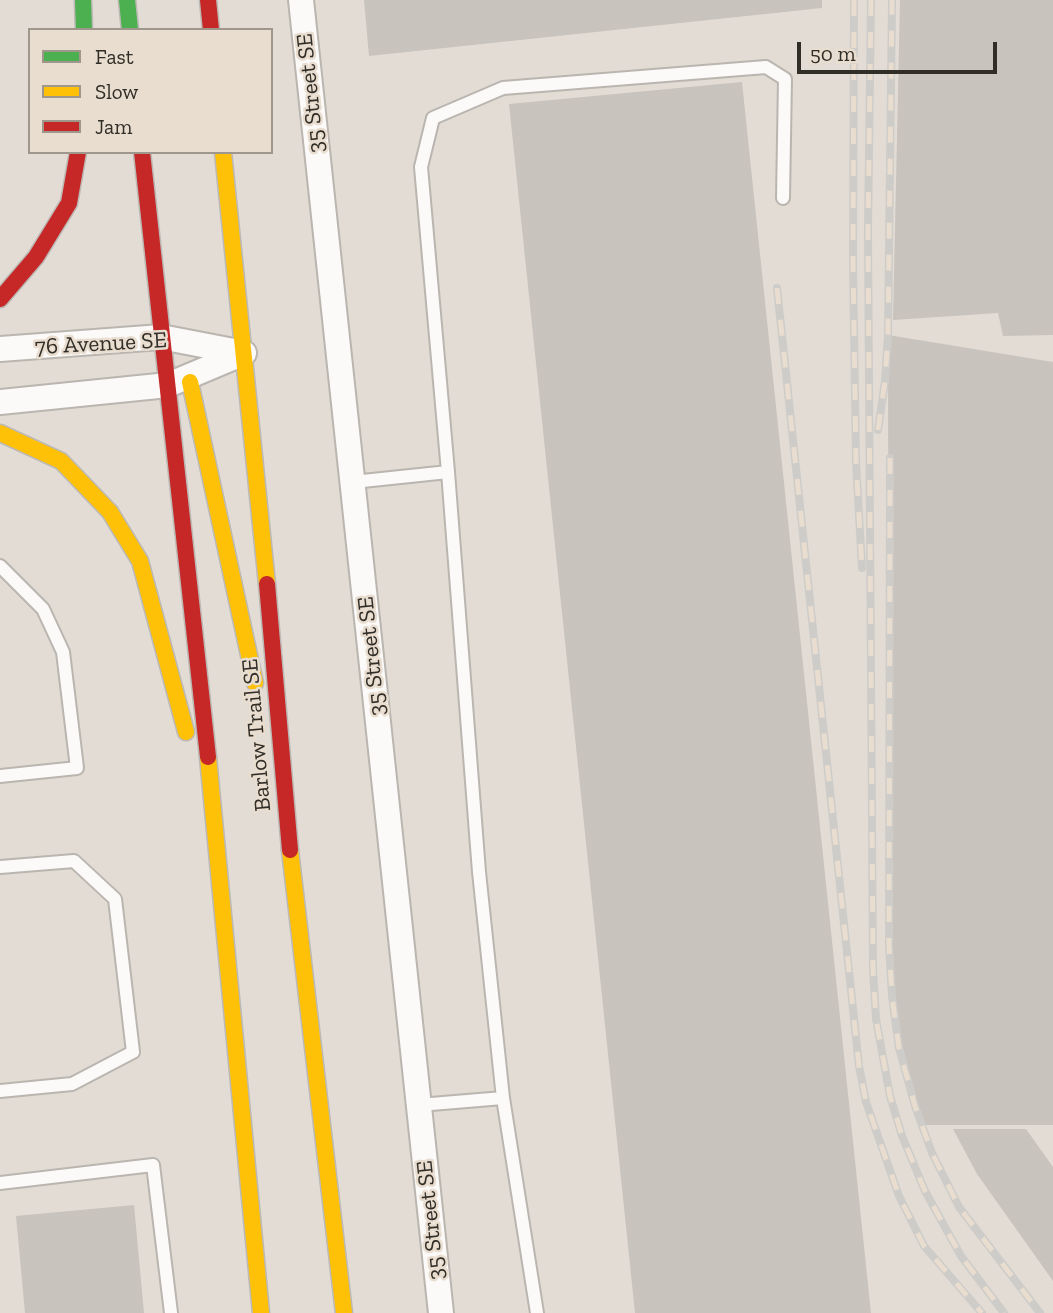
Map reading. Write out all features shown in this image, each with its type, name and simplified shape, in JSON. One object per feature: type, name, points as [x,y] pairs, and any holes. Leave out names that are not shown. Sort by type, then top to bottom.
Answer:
[{"type":"main road","points":[[83,0],[84,28]]},
{"type":"main road","points":[[127,0],[130,28]]},
{"type":"main road","points":[[208,0],[211,28]]},
{"type":"main road","points":[[0,299],[36,257],[69,203],[78,154]]},
{"type":"main road","points":[[142,154],[161,337],[178,381],[257,694]]},
{"type":"main road","name":"Barlow Trail SE","points":[[223,154],[260,499],[293,880],[344,1313]]},
{"type":"main road","points":[[161,337],[173,348],[178,381],[261,1313]]},
{"type":"main road","points":[[0,433],[61,461],[110,512],[140,561],[218,853]]},
{"type":"main road","points":[[264,734],[293,880]]},
{"type":"street","name":"35 Street SE","points":[[301,0],[441,1313]]},
{"type":"street","name":"76 Avenue SE","points":[[0,349],[161,337],[244,353]]},
{"type":"street","name":"76 Avenue SE","points":[[0,402],[178,381],[244,353]]},
{"type":"lane","points":[[537,1313],[503,1098],[479,872],[421,167],[433,118],[503,88],[766,67],[785,79],[783,198]]},
{"type":"lane","points":[[353,482],[447,472]]},
{"type":"lane","points":[[0,566],[43,609],[62,652],[77,768],[0,776]]},
{"type":"lane","points":[[0,867],[74,861],[115,899],[133,1052],[72,1084],[0,1091]]},
{"type":"lane","points":[[419,1105],[503,1098]]},
{"type":"lane","points":[[0,1183],[153,1164],[171,1313]]},
{"type":"building","points":[[364,0],[822,0],[822,8],[369,56]]},
{"type":"building","points":[[900,0],[1053,0],[1053,335],[1003,336],[998,313],[893,320]]},
{"type":"building","points":[[742,82],[871,1313],[635,1313],[509,104]]},
{"type":"building","points":[[888,335],[1053,362],[1053,1125],[922,1125],[892,996],[889,898]]},
{"type":"building","points":[[953,1129],[1026,1129],[1053,1167],[1053,1281],[977,1174]]},
{"type":"building","points":[[134,1205],[144,1313],[25,1313],[16,1216]]},
{"type":"railway","points":[[854,0],[853,261],[856,462],[862,568]]},
{"type":"railway","points":[[871,0],[868,231],[873,970],[876,1019],[890,1096],[902,1136],[925,1191],[961,1256],[1004,1313]]},
{"type":"railway","points":[[878,430],[888,335],[892,0]]},
{"type":"railway","points":[[777,288],[859,1066],[866,1102],[899,1196],[924,1246],[982,1313]]},
{"type":"railway","points":[[890,458],[889,945],[899,1048],[915,1106],[932,1153],[959,1207],[1040,1313]]},
{"type":"traffic: fast","points":[[83,0],[84,28]]},
{"type":"traffic: fast","points":[[127,0],[130,28]]},
{"type":"traffic: slow","points":[[223,154],[267,584]]},
{"type":"traffic: slow","points":[[190,382],[255,683]]},
{"type":"traffic: slow","points":[[0,433],[61,461],[110,512],[140,561],[186,732]]},
{"type":"traffic: slow","points":[[208,757],[261,1313]]},
{"type":"traffic: slow","points":[[290,850],[344,1313]]},
{"type":"traffic: jam","points":[[208,0],[211,28]]},
{"type":"traffic: jam","points":[[0,299],[36,257],[69,203],[78,154]]},
{"type":"traffic: jam","points":[[142,154],[208,757]]},
{"type":"traffic: jam","points":[[267,584],[290,850]]}]
